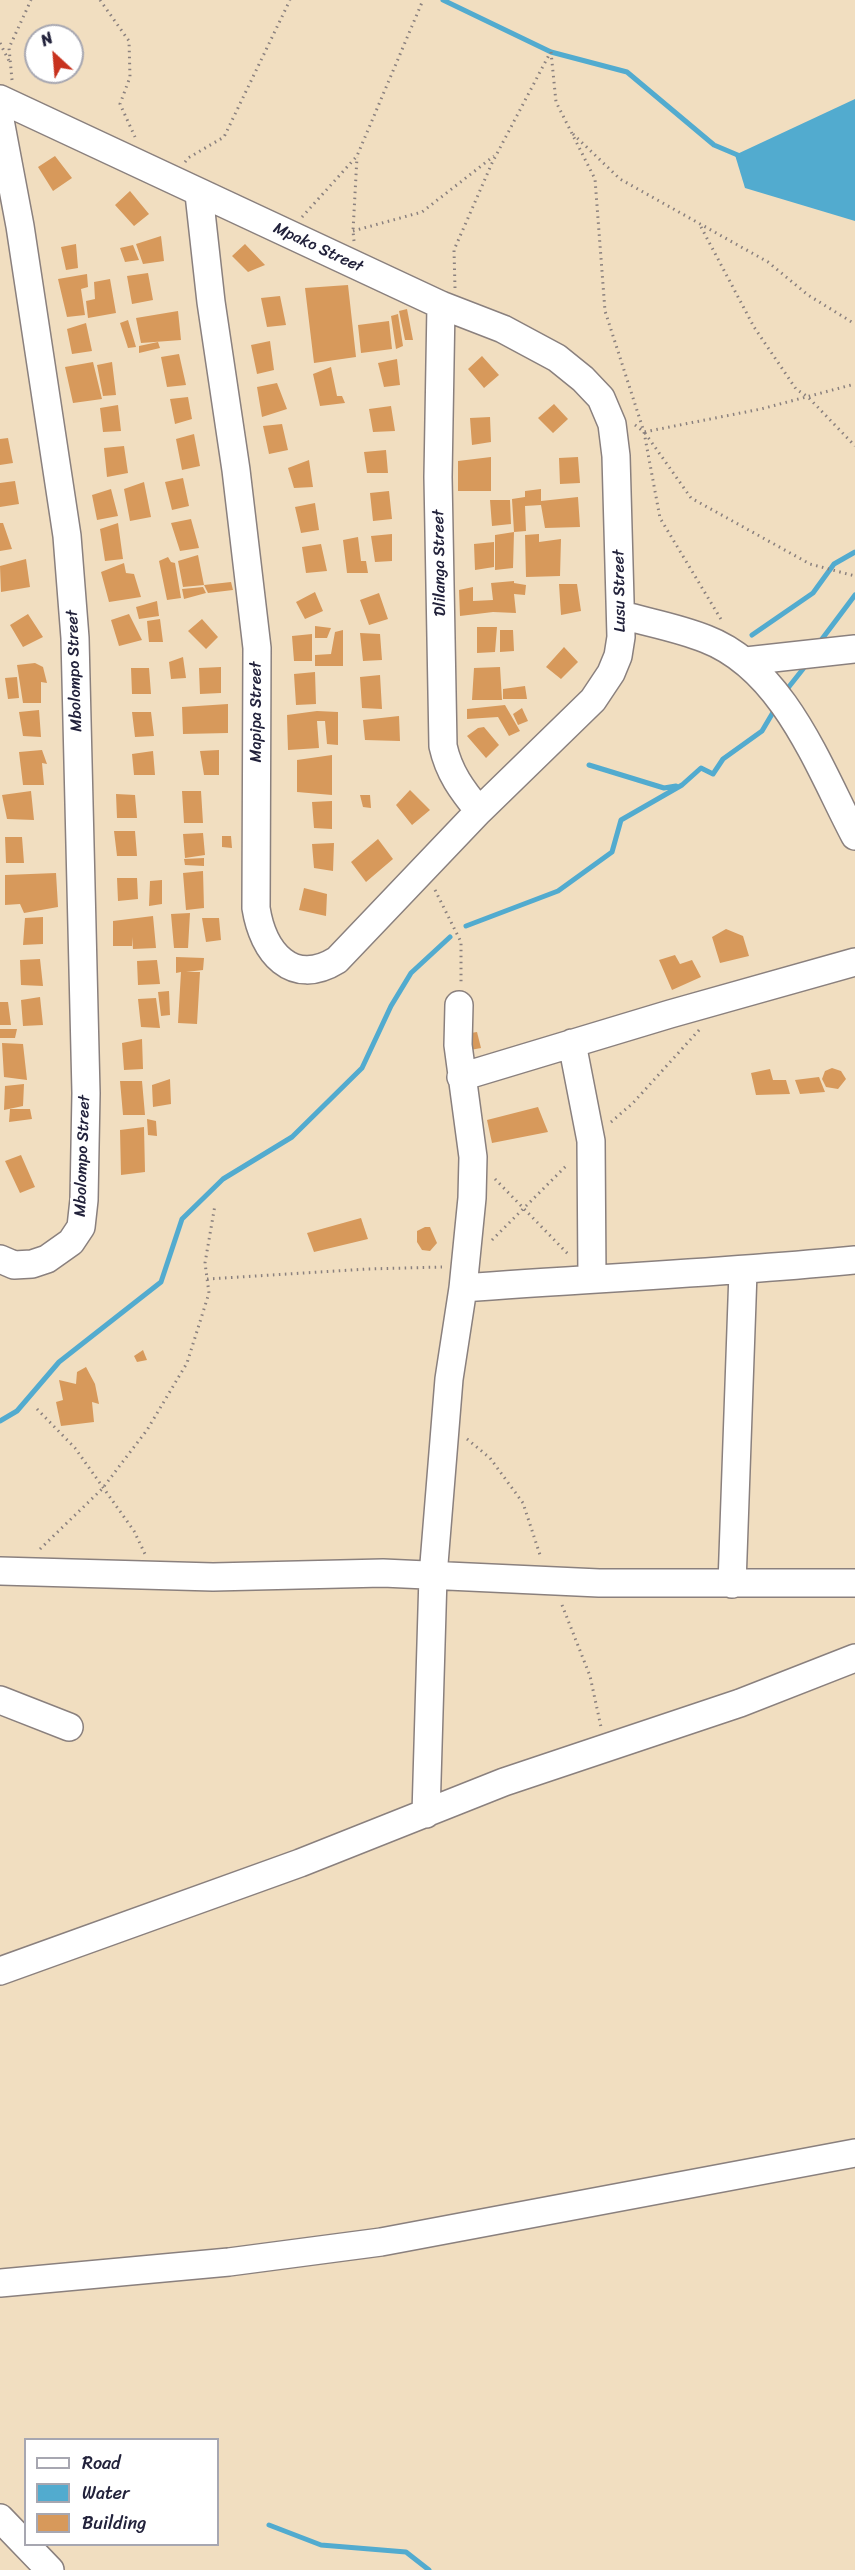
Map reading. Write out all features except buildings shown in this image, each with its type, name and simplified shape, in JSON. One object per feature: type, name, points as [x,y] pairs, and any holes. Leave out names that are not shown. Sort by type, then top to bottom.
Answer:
[{"type":"street","name":"Mpako Street","points":[[5,108],[140,166],[448,308],[503,329],[557,358],[583,379],[601,398],[612,424]]},
{"type":"street","name":"Mbolompo Street","points":[[0,1259],[14,1265],[32,1264],[47,1259],[71,1242],[81,1227],[85,1184],[86,1024],[75,638],[67,536],[20,226],[5,108]]},
{"type":"street","name":"Mapipa Street","points":[[199,194],[257,648],[255,884],[258,921],[267,943],[276,956],[297,970],[308,971],[327,966],[337,960],[479,811]]},
{"type":"street","name":"Dlilanga Street","points":[[448,308],[438,477],[442,746],[455,782],[479,811]]},
{"type":"street","name":"Lusu Street","points":[[479,811],[593,700],[611,673],[618,656],[622,615],[616,456],[612,424]]},
{"type":"street","points":[[622,615],[707,639],[746,661],[772,687],[790,711],[855,836]]},
{"type":"street","points":[[746,661],[855,649]]},
{"type":"street","points":[[461,1077],[855,962]]},
{"type":"street","points":[[426,1814],[433,1576],[449,1378],[464,1278],[473,1157],[458,1045],[459,1005]]},
{"type":"street","points":[[572,1043],[591,1132],[592,1278]]},
{"type":"street","points":[[464,1278],[592,1278],[743,1272],[855,1260]]},
{"type":"street","points":[[732,1584],[743,1272]]},
{"type":"street","points":[[9,1571],[213,1577],[383,1573],[599,1583],[855,1582]]},
{"type":"street","points":[[0,1971],[300,1863],[504,1782],[740,1703],[855,1658]]},
{"type":"street","points":[[0,1700],[69,1728]]},
{"type":"street","points":[[0,2283],[229,2262],[381,2242],[855,2153]]},
{"type":"street","points":[[0,2518],[24,2543]]},
{"type":"street","points":[[27,2546],[50,2570]]},
{"type":"path","points":[[5,108],[11,65],[9,48],[32,0]]},
{"type":"path","points":[[100,0],[129,41],[130,77],[120,104],[134,134],[140,166]]},
{"type":"path","points":[[172,181],[188,158],[224,137],[290,0]]},
{"type":"path","points":[[287,234],[357,156],[423,0]]},
{"type":"path","points":[[0,43],[11,65]]},
{"type":"path","points":[[448,308],[454,250],[496,155],[551,52],[556,102],[595,179],[605,311],[644,432],[660,518],[728,630]]},
{"type":"path","points":[[570,130],[620,179],[768,262],[808,295],[855,324]]},
{"type":"path","points":[[353,231],[422,212],[496,155]]},
{"type":"path","points":[[357,156],[353,231],[358,267]]},
{"type":"path","points":[[700,225],[754,327],[796,389],[808,396],[855,446]]},
{"type":"path","points":[[644,432],[761,409],[855,384]]},
{"type":"path","points":[[601,398],[644,432],[691,498],[810,564],[855,576]]},
{"type":"path","points":[[425,870],[461,942],[463,963],[459,1005]]},
{"type":"path","points":[[473,1157],[592,1278]]},
{"type":"path","points":[[9,1571],[102,1489],[147,1430],[187,1363],[209,1293],[205,1263],[215,1205]]},
{"type":"path","points":[[207,1279],[368,1269],[464,1278]]},
{"type":"path","points":[[37,1409],[75,1448],[134,1531],[154,1575]]},
{"type":"water","points":[[855,99],[855,221],[745,188],[735,155]]},
{"type":"waterway","points":[[443,0],[551,52],[627,72],[714,145],[740,156]]},
{"type":"waterway","points":[[752,635],[813,593],[834,564],[855,552]]},
{"type":"waterway","points":[[819,643],[855,595]]},
{"type":"waterway","points":[[784,693],[803,669]]},
{"type":"waterway","points":[[466,926],[558,891],[612,852],[621,820],[682,785],[701,768],[713,774],[723,759],[762,731],[775,709]]},
{"type":"waterway","points":[[589,765],[664,788],[676,786]]},
{"type":"waterway","points":[[0,1421],[17,1411],[59,1362],[161,1282],[182,1219],[223,1179],[292,1137],[362,1068],[391,1006],[411,973],[450,937]]},
{"type":"waterway","points":[[269,2525],[321,2545],[406,2552],[429,2570]]}]
